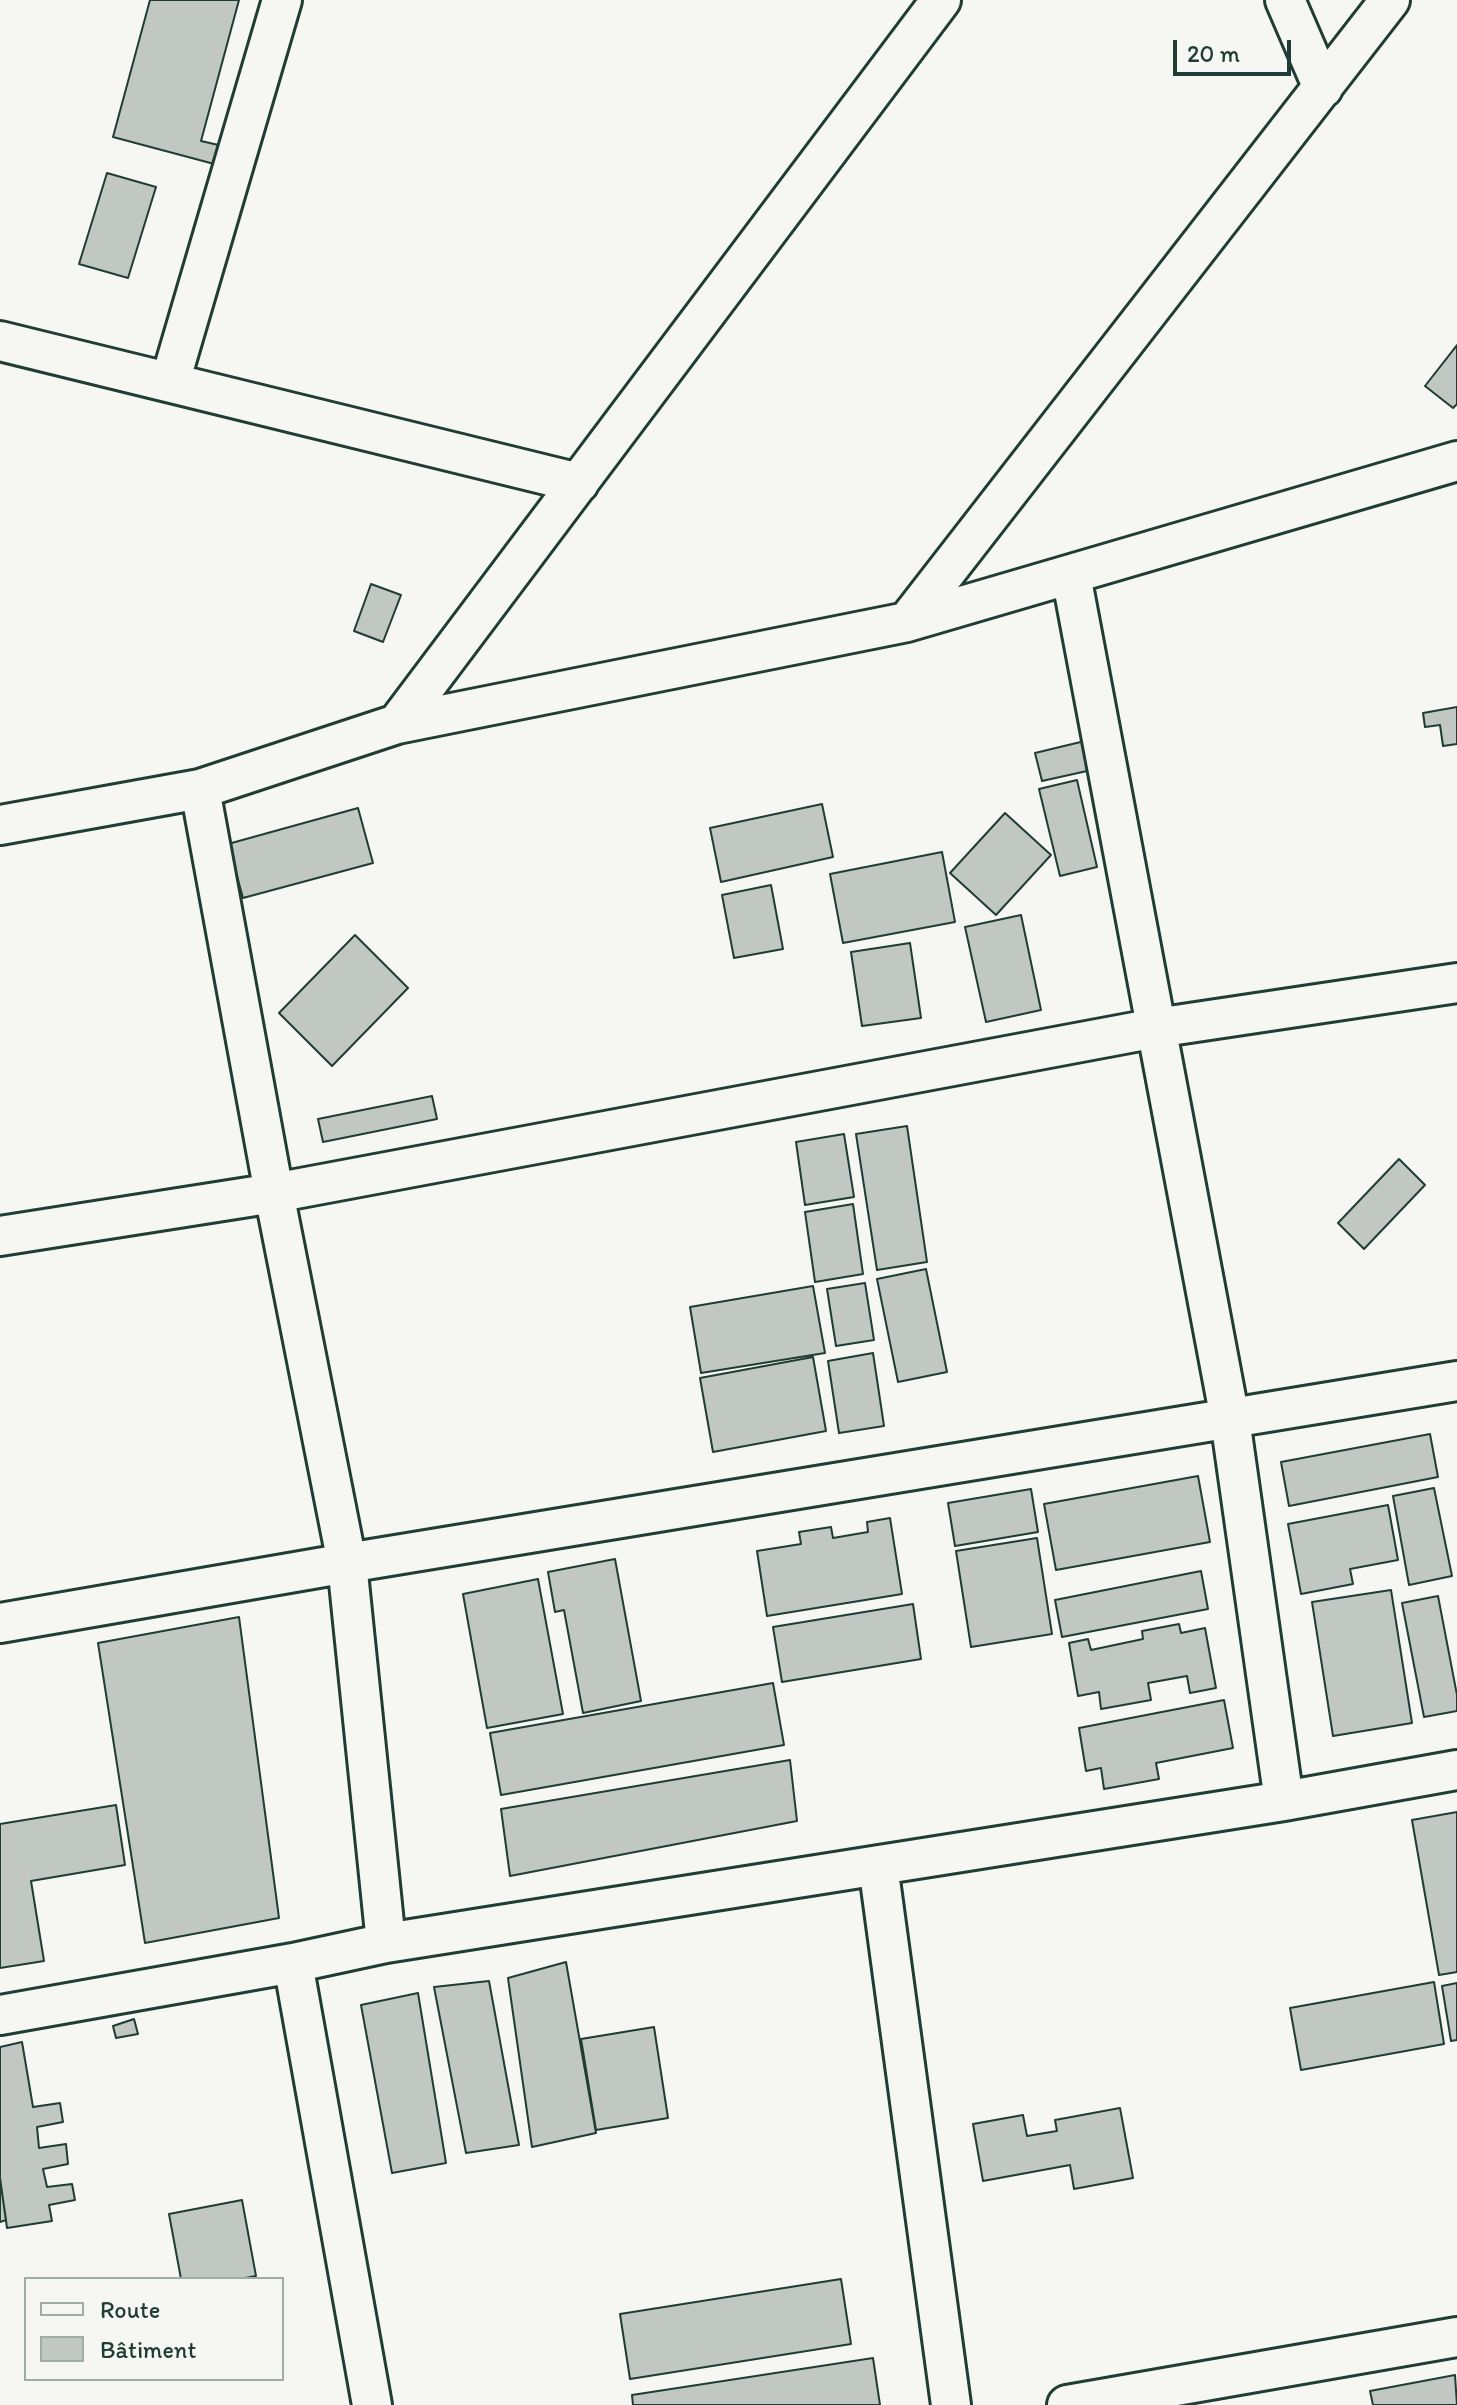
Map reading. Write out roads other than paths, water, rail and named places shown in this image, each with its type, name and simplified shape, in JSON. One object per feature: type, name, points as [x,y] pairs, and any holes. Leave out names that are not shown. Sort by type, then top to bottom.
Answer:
[{"type":"street","points":[[170,382],[282,0]]},
{"type":"street","points":[[397,724],[941,0]]},
{"type":"street","points":[[1285,0],[1323,88]]},
{"type":"street","points":[[907,622],[1390,0]]},
{"type":"street","points":[[0,341],[579,483]]},
{"type":"street","points":[[0,825],[200,789],[397,724],[907,622],[1457,461]]},
{"type":"street","points":[[1071,575],[1230,1419],[1284,1801]]},
{"type":"street","points":[[200,789],[274,1193],[347,1563],[386,1943]]},
{"type":"street","points":[[0,1236],[274,1193],[1156,1028],[1457,983]]},
{"type":"street","points":[[0,1623],[1457,1381]]},
{"type":"street","points":[[0,2015],[293,1963],[386,1943],[1284,1801],[1457,1770]]},
{"type":"street","points":[[878,1865],[951,2405]]},
{"type":"street","points":[[293,1963],[372,2405]]},
{"type":"street","points":[[1067,2405],[1457,2337]]}]
